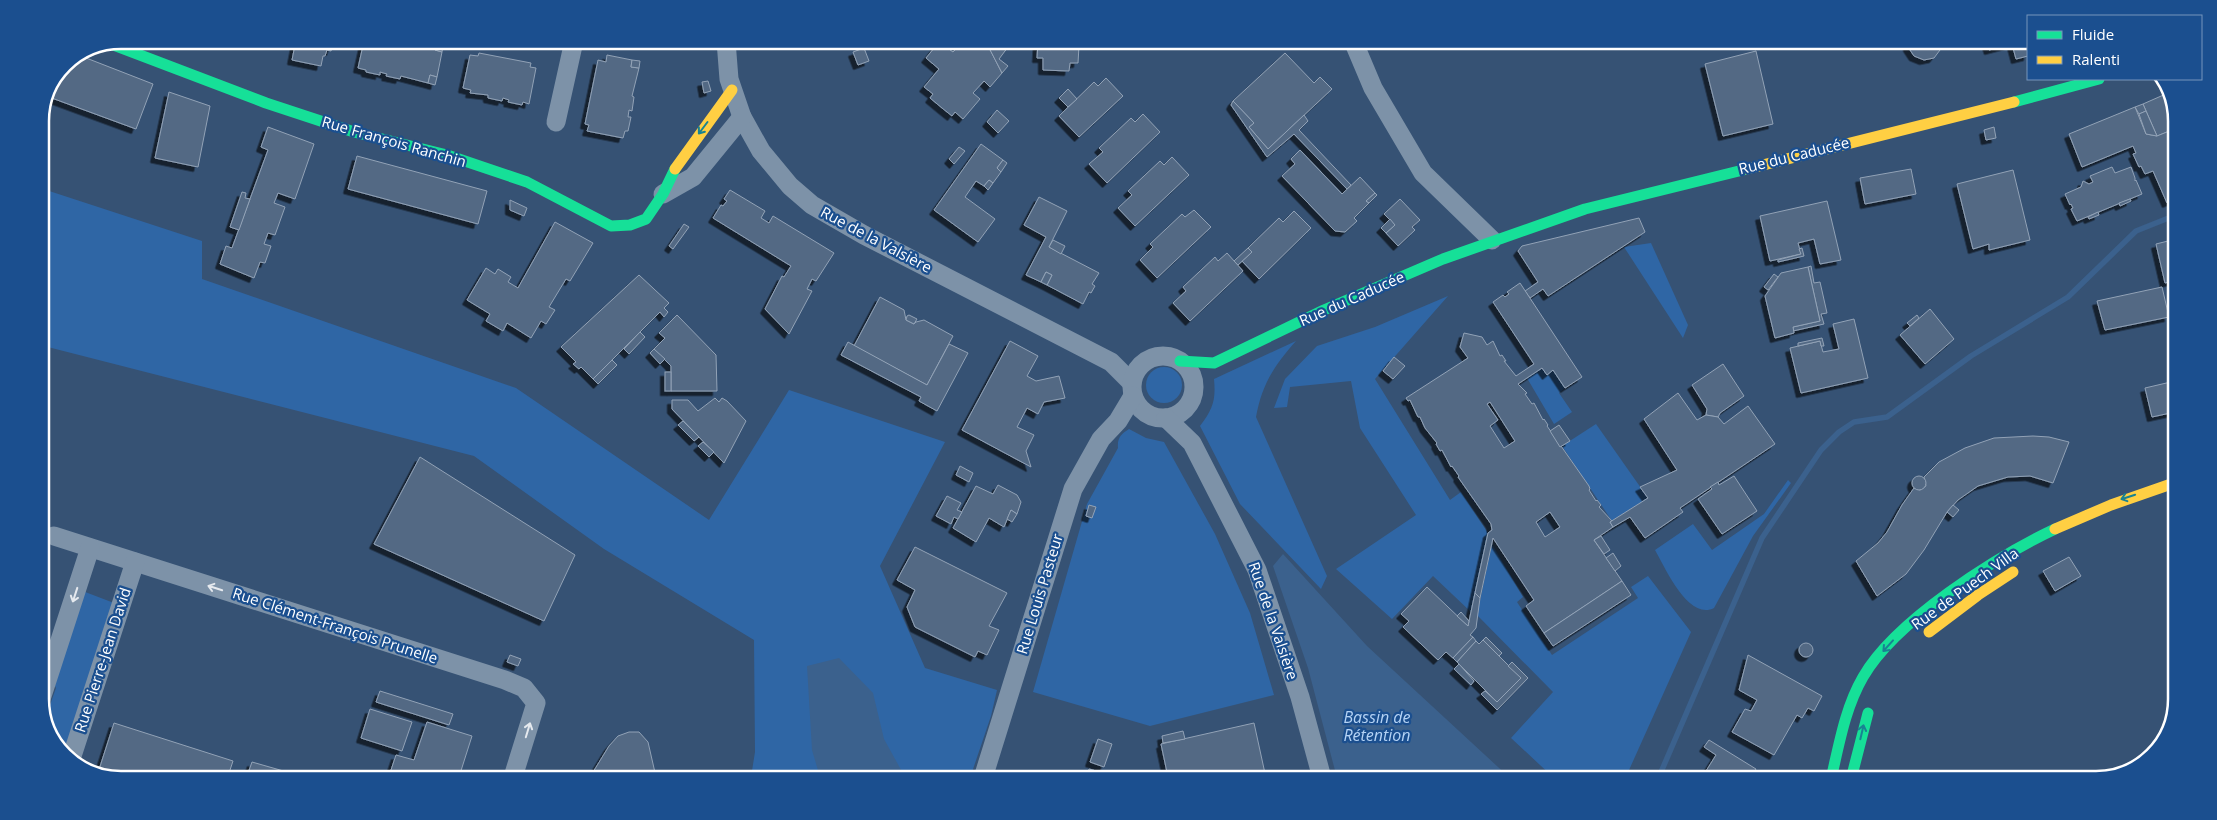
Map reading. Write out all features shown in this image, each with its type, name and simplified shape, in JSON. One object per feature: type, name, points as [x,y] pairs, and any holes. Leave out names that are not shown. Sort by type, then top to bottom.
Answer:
[{"type":"street","name":"Rue François Ranchin","points":[[124,49],[266,103],[354,132],[447,155],[527,182],[611,226],[630,225],[646,219],[663,194],[679,161],[732,90]]},
{"type":"street","points":[[556,122],[572,49]]},
{"type":"street","name":"Rue de la Valsière","points":[[727,49],[729,80],[742,117],[761,151],[790,186],[812,205],[864,235],[1111,362],[1132,389]]},
{"type":"street","points":[[1357,49],[1374,88],[1423,173],[1492,240]]},
{"type":"street","name":"Rue du Caducée","points":[[1180,361],[1214,363],[1324,310],[1443,258],[1492,240],[1619,200],[2095,80]]},
{"type":"street","name":"Rue François Ranchin","points":[[663,194],[693,176],[742,117]]},
{"type":"street","points":[[1111,362],[1146,360],[1163,356],[1180,361],[1191,374],[1191,398],[1182,412],[1161,417],[1118,421]]},
{"type":"street","points":[[1146,360],[1139,366],[1132,389],[1142,410],[1161,417]]},
{"type":"street","name":"Rue du Caducée","points":[[1191,398],[1214,363]]},
{"type":"street","name":"Rue Louis Pasteur","points":[[985,771],[1074,489],[1101,439],[1118,421],[1132,389]]},
{"type":"street","name":"Rue de la Valsière","points":[[1191,398],[1192,443]]},
{"type":"street","name":"Rue de la Valsière","points":[[1161,417],[1192,443],[1258,570],[1300,697],[1320,771]]},
{"type":"street","name":"Rue de Puech Villa","points":[[1833,771],[1852,701],[1870,665],[1890,642],[1922,613],[1962,582],[2008,553],[2049,531],[2114,502],[2168,485]]},
{"type":"street","name":"Rue Clément-François Prunelle","points":[[54,536],[505,680],[524,688],[536,703],[515,771]]},
{"type":"street","points":[[49,674],[90,548]]},
{"type":"street","name":"Rue Pierre-Jean David","points":[[73,753],[135,562]]},
{"type":"street","name":"Rue de Puech Villa","points":[[1921,640],[1978,594],[2019,568]]},
{"type":"street","points":[[1853,771],[1864,721],[1870,706]]},
{"type":"shaded area","points":[[49,191],[202,241],[202,279],[516,388],[709,520],[789,390],[945,442],[880,566],[925,668],[997,690],[991,716],[972,771],[752,771],[755,752],[754,640],[604,549],[474,456],[49,347]]},
{"type":"shaded area","points":[[1651,243],[1688,325],[1683,338],[1624,247]]},
{"type":"shaded area","points":[[1448,296],[1375,379],[1450,500],[1461,492],[1488,533],[1471,612],[1433,576],[1392,619],[1336,569],[1416,515],[1360,428],[1351,381],[1290,387],[1287,407],[1274,408],[1285,379],[1317,346],[1375,327]]},
{"type":"shaded area","points":[[1296,341],[1281,359],[1265,385],[1256,417],[1327,576],[1321,589],[1240,504],[1200,426],[1213,404],[1214,379]]},
{"type":"shaded area","points":[[1164,367],[1171,368],[1177,372],[1181,378],[1181,392],[1177,398],[1171,402],[1164,403],[1157,402],[1151,398],[1147,392],[1146,385],[1147,378],[1151,372],[1157,368]]},
{"type":"shaded area","points":[[1542,368],[1547,375],[1553,370],[1565,388],[1559,393],[1572,412],[1554,424],[1527,378]]},
{"type":"shaded area","points":[[1596,424],[1648,498],[1612,521],[1562,446]]},
{"type":"shaded area","points":[[1129,429],[1146,438],[1164,442],[1215,534],[1250,613],[1274,695],[1150,726],[1033,692],[1087,504],[1118,448],[1120,437]]},
{"type":"shaded area","points":[[1788,480],[1791,483],[1753,536],[1714,608],[1704,610],[1695,607],[1687,600],[1671,579],[1655,550],[1693,524],[1712,550],[1764,514]]},
{"type":"shaded area","points":[[1492,544],[1523,597],[1517,602],[1552,655],[1638,598],[1631,587],[1648,576],[1691,632],[1629,771],[1546,771],[1511,738],[1553,692],[1477,615]]},
{"type":"shaded area","points":[[80,590],[114,603],[67,747],[58,735],[50,713],[49,706],[56,688],[52,681]]},
{"type":"water","name":"Bassin de Rétention","points":[[1283,554],[1367,646],[1502,771],[1335,771],[1308,668],[1273,566]]},
{"type":"water","points":[[839,658],[873,693],[884,739],[902,771],[818,771],[812,750],[807,666]]},
{"type":"building","points":[[294,49],[332,49],[331,51],[327,50],[325,56],[323,56],[321,66],[292,60]]},
{"type":"building","points":[[362,49],[435,49],[442,52],[437,77],[430,75],[428,83],[401,76],[400,79],[386,76],[387,74],[380,72],[380,75],[366,72],[366,70],[358,68]]},
{"type":"building","points":[[864,49],[869,61],[858,65],[853,52]]},
{"type":"building","points":[[933,49],[949,49],[953,52],[956,49],[990,49],[1002,73],[990,87],[984,81],[973,93],[980,99],[963,119],[955,112],[952,116],[930,98],[933,94],[924,87],[939,69],[926,58]]},
{"type":"building","points":[[990,49],[1006,49],[999,59],[1008,66],[1002,73]]},
{"type":"building","points":[[1038,49],[1079,49],[1078,63],[1070,63],[1069,71],[1043,70],[1043,58],[1037,58]]},
{"type":"building","points":[[1909,49],[1940,49],[1934,58],[1924,60],[1914,56]]},
{"type":"building","points":[[2013,49],[2027,49],[2027,56],[2016,59]]},
{"type":"building","points":[[1756,51],[1773,124],[1723,136],[1705,64]]},
{"type":"building","points":[[479,53],[531,63],[530,67],[536,68],[529,104],[523,102],[522,105],[508,102],[509,100],[503,98],[502,101],[488,98],[488,95],[470,93],[471,90],[463,88],[470,55],[478,56]]},
{"type":"building","points":[[1285,53],[1314,83],[1320,77],[1332,89],[1268,149],[1249,127],[1254,123],[1233,101]]},
{"type":"building","points":[[607,55],[632,60],[631,67],[639,68],[632,96],[634,97],[632,111],[629,110],[628,117],[631,117],[628,131],[625,131],[623,138],[587,131],[589,125],[585,124],[598,60],[606,62]]},
{"type":"building","points":[[86,58],[153,84],[136,129],[52,98],[54,93],[70,70]]},
{"type":"building","points":[[632,60],[640,61],[639,68],[631,67]]},
{"type":"building","points":[[430,75],[437,77],[435,85],[428,83]]},
{"type":"building","points":[[1106,78],[1123,96],[1079,137],[1059,116],[1094,82],[1098,86]]},
{"type":"building","points":[[708,81],[711,91],[704,93],[702,82]]},
{"type":"building","points":[[1068,89],[1077,99],[1068,107],[1059,98]]},
{"type":"building","points":[[169,92],[210,106],[198,167],[155,158]]},
{"type":"building","points":[[2164,95],[2167,107],[2168,132],[2157,136],[2143,104]]},
{"type":"building","points":[[1233,101],[1254,123],[1249,127],[1268,149],[1304,115],[1308,121],[1299,130],[1351,185],[1347,189],[1294,134],[1267,157],[1231,105]]},
{"type":"building","points":[[2143,104],[2146,111],[2139,114],[2135,107]]},
{"type":"building","points":[[2135,107],[2146,134],[2157,136],[2168,132],[2168,203],[2153,171],[2145,174],[2141,166],[2139,167],[2133,154],[2136,153],[2133,146],[2082,167],[2069,134]]},
{"type":"building","points":[[997,110],[1009,121],[998,133],[987,122]]},
{"type":"building","points":[[2146,111],[2157,136],[2146,134],[2139,114]]},
{"type":"building","points":[[1143,114],[1160,132],[1107,183],[1089,164],[1103,152],[1099,148],[1131,118],[1135,122]]},
{"type":"building","points":[[268,127],[314,144],[295,199],[278,193],[274,203],[285,207],[275,235],[268,233],[264,244],[271,246],[265,263],[260,262],[254,278],[220,264],[226,246],[232,248],[268,150],[261,147]]},
{"type":"building","points":[[1994,127],[1996,138],[1986,140],[1984,130]]},
{"type":"building","points":[[981,144],[1003,160],[997,168],[1001,172],[993,183],[989,180],[984,186],[976,181],[965,197],[995,219],[978,242],[934,210]]},
{"type":"building","points":[[959,147],[965,151],[954,164],[949,159]]},
{"type":"building","points":[[1300,150],[1342,194],[1360,177],[1375,193],[1366,201],[1369,203],[1354,218],[1357,221],[1345,232],[1335,231],[1282,176],[1295,164],[1291,159]]},
{"type":"building","points":[[357,156],[487,191],[478,224],[348,189]]},
{"type":"building","points":[[1172,157],[1189,175],[1135,226],[1118,208],[1132,195],[1128,191],[1160,161],[1164,165]]},
{"type":"building","points":[[1003,160],[1007,163],[1001,172],[997,168]]},
{"type":"building","points":[[2112,167],[2115,173],[2131,167],[2135,181],[2142,194],[2077,221],[2071,209],[2073,208],[2065,194],[2081,187],[2083,181],[2089,184],[2093,182],[2090,176]]},
{"type":"building","points":[[1911,169],[1916,194],[1865,204],[1860,178]]},
{"type":"building","points":[[2013,170],[2030,240],[1989,250],[1989,244],[1973,249],[1957,184]]},
{"type":"building","points":[[989,180],[993,183],[988,190],[984,186]]},
{"type":"building","points":[[730,190],[765,211],[761,218],[769,223],[773,216],[834,253],[816,281],[812,279],[807,289],[812,291],[789,334],[765,309],[782,276],[784,277],[791,266],[713,218],[721,205],[723,206],[727,201],[724,199]]},
{"type":"building","points":[[242,192],[246,193],[245,198],[250,199],[239,230],[230,227]]},
{"type":"building","points":[[1375,193],[1377,195],[1369,203],[1366,201]]},
{"type":"building","points":[[1039,197],[1067,211],[1049,247],[1099,273],[1092,284],[1095,286],[1091,293],[1089,292],[1083,304],[1047,285],[1052,275],[1046,272],[1041,282],[1026,275],[1046,237],[1024,225]]},
{"type":"building","points":[[1400,199],[1420,220],[1412,227],[1415,230],[1398,246],[1386,233],[1395,225],[1384,214]]},
{"type":"building","points":[[2130,199],[2131,201],[2120,206],[2119,203]]},
{"type":"building","points":[[510,200],[527,208],[524,216],[510,210]]},
{"type":"building","points":[[1827,201],[1841,260],[1820,264],[1814,239],[1798,243],[1801,254],[1770,261],[1760,216]]},
{"type":"building","points":[[1194,210],[1211,227],[1157,278],[1140,260],[1153,247],[1150,244],[1182,214],[1185,217]]},
{"type":"building","points":[[1294,211],[1311,228],[1259,279],[1242,261],[1252,252],[1248,248],[1279,218],[1283,222]]},
{"type":"building","points":[[2098,212],[2099,215],[2089,219],[2088,217]]},
{"type":"building","points":[[1639,218],[1645,232],[1548,296],[1543,289],[1530,298],[1525,291],[1538,282],[1518,251],[1522,246]]},
{"type":"building","points":[[1390,219],[1395,225],[1386,233],[1381,228]]},
{"type":"building","points":[[555,222],[593,243],[570,281],[566,279],[549,307],[555,310],[546,324],[541,321],[531,338],[507,323],[503,331],[486,321],[490,314],[467,300],[486,268],[495,274],[498,269],[511,277],[508,282],[518,288]]},
{"type":"building","points":[[684,224],[689,227],[673,249],[669,246]]},
{"type":"building","points":[[1053,240],[1065,246],[1061,254],[1049,247]]},
{"type":"building","points":[[2168,241],[2168,282],[2165,283],[2156,244]]},
{"type":"building","points":[[1248,248],[1252,252],[1238,265],[1234,261]]},
{"type":"building","points":[[1802,248],[1804,256],[1778,262],[1778,260],[1801,254],[1799,249]]},
{"type":"building","points":[[1227,253],[1243,271],[1190,321],[1173,303],[1186,291],[1183,287],[1215,257],[1218,261]]},
{"type":"building","points":[[1811,266],[1814,283],[1820,282],[1827,313],[1821,314],[1824,324],[1793,331],[1793,327],[1820,321],[1808,267]]},
{"type":"building","points":[[1808,267],[1820,321],[1793,327],[1794,333],[1775,338],[1765,296],[1781,273]]},
{"type":"building","points":[[1046,272],[1052,275],[1047,285],[1041,282]]},
{"type":"building","points":[[1774,274],[1778,277],[1768,290],[1764,287]]},
{"type":"building","points":[[639,275],[669,303],[664,308],[668,312],[664,317],[660,312],[593,379],[581,367],[579,369],[573,364],[576,362],[561,347]]},
{"type":"building","points":[[1520,283],[1582,377],[1565,388],[1553,370],[1547,375],[1542,368],[1518,384],[1527,393],[1525,394],[1532,404],[1534,403],[1543,420],[1589,486],[1589,490],[1601,505],[1599,507],[1612,521],[1610,522],[1613,527],[1594,540],[1622,581],[1544,633],[1526,606],[1534,600],[1493,538],[1480,598],[1475,593],[1488,533],[1492,530],[1491,524],[1451,467],[1442,450],[1440,451],[1437,443],[1425,428],[1420,417],[1418,417],[1410,400],[1408,401],[1406,398],[1468,358],[1460,347],[1464,333],[1482,337],[1487,345],[1493,341],[1500,356],[1502,355],[1506,361],[1504,361],[1516,376],[1534,364],[1493,302],[1503,295],[1505,297],[1509,294],[1507,292]],"holes":[[[1490,402],[1515,441],[1504,448],[1490,426],[1498,420],[1487,404]],[[1550,512],[1560,527],[1545,537],[1536,522]]]},
{"type":"building","points":[[2162,287],[2168,317],[2105,330],[2097,301]]},
{"type":"building","points":[[880,297],[904,310],[906,320],[914,324],[924,320],[953,336],[927,385],[854,346]]},
{"type":"building","points":[[1930,309],[1954,339],[1925,364],[1900,335]]},
{"type":"building","points":[[677,315],[716,355],[717,391],[671,391],[671,366],[654,349],[665,338],[659,333]]},
{"type":"building","points":[[909,315],[917,319],[914,324],[906,320]]},
{"type":"building","points":[[1917,315],[1919,318],[1910,326],[1907,323]]},
{"type":"building","points":[[1854,319],[1868,378],[1801,393],[1790,348],[1820,341],[1823,352],[1839,349],[1833,324]]},
{"type":"building","points":[[640,332],[645,337],[629,354],[624,349]]},
{"type":"building","points":[[1822,338],[1824,346],[1821,346],[1820,341],[1798,346],[1798,343]]},
{"type":"building","points":[[1010,341],[1038,356],[1027,376],[1036,381],[1059,376],[1065,398],[1044,402],[1038,414],[1027,408],[1017,427],[1034,435],[1026,451],[1031,467],[962,430]]},
{"type":"building","points":[[848,342],[927,385],[949,344],[968,353],[937,411],[919,401],[921,397],[841,355]]},
{"type":"building","points":[[654,349],[665,359],[660,364],[650,353]]},
{"type":"building","points":[[1394,357],[1405,366],[1393,379],[1383,371]]},
{"type":"building","points":[[612,360],[617,365],[598,384],[593,379]]},
{"type":"building","points":[[1723,364],[1744,396],[1720,413],[1718,417],[1706,415],[1707,409],[1692,385]]},
{"type":"building","points":[[665,372],[671,372],[671,391],[665,391]]},
{"type":"building","points":[[2168,383],[2168,414],[2152,417],[2145,388]]},
{"type":"building","points":[[1678,393],[1697,420],[1706,415],[1718,417],[1724,424],[1748,406],[1775,444],[1680,508],[1683,512],[1645,538],[1630,517],[1613,527],[1610,522],[1648,498],[1640,487],[1677,470],[1644,419]]},
{"type":"building","points":[[715,398],[719,402],[722,398],[727,401],[746,421],[724,463],[672,409],[672,400],[688,400],[698,411]]},
{"type":"building","points":[[683,421],[699,437],[694,441],[678,425]]},
{"type":"building","points":[[1559,425],[1570,441],[1560,447],[1550,431]]},
{"type":"building","points":[[2049,437],[2069,442],[2053,483],[2030,476],[2008,477],[1978,486],[1958,500],[1947,512],[1924,550],[1906,574],[1877,596],[1856,561],[1878,543],[1887,532],[1914,488],[1920,490],[1926,486],[1924,477],[1939,462],[1965,448],[1994,438]]},
{"type":"building","points":[[703,442],[714,452],[709,457],[698,446]]},
{"type":"building","points":[[420,457],[575,555],[544,621],[374,544]]},
{"type":"building","points":[[960,466],[973,473],[969,482],[956,475]]},
{"type":"building","points":[[1734,476],[1757,511],[1722,534],[1698,499],[1712,489],[1710,487],[1718,482],[1719,485]]},
{"type":"building","points":[[1916,476],[1922,476],[1926,483],[1922,490],[1916,490],[1912,486],[1912,480]]},
{"type":"building","points":[[998,485],[1017,495],[1021,502],[1017,514],[1011,510],[1004,527],[989,518],[976,542],[953,528],[976,486],[993,494]]},
{"type":"building","points":[[947,496],[961,503],[957,510],[962,512],[958,519],[954,517],[951,524],[936,516]]},
{"type":"building","points":[[1089,505],[1096,507],[1092,518],[1086,516]]},
{"type":"building","points":[[1953,505],[1959,510],[1953,517],[1947,512]]},
{"type":"building","points":[[1011,510],[1017,514],[1012,522],[1007,519]]},
{"type":"building","points":[[1601,536],[1610,550],[1604,554],[1594,540]]},
{"type":"building","points":[[915,547],[1007,593],[989,626],[999,630],[987,655],[978,651],[975,657],[915,627],[907,607],[915,590],[897,580]]},
{"type":"building","points":[[1613,553],[1621,566],[1615,571],[1606,558]]},
{"type":"building","points":[[2069,557],[2081,576],[2055,591],[2043,571]]},
{"type":"building","points":[[1622,581],[1631,595],[1553,646],[1544,633]]},
{"type":"building","points":[[1427,587],[1468,626],[1475,593],[1480,598],[1476,628],[1470,635],[1473,637],[1453,658],[1446,652],[1438,660],[1403,627],[1409,621],[1401,614]]},
{"type":"building","points":[[1461,612],[1469,621],[1468,626],[1457,616]]},
{"type":"building","points":[[1473,637],[1476,641],[1457,662],[1453,658]]},
{"type":"building","points":[[1486,637],[1502,653],[1499,656],[1483,640]]},
{"type":"building","points":[[1483,640],[1521,678],[1497,702],[1457,662],[1476,641],[1479,644]]},
{"type":"building","points":[[1806,643],[1811,645],[1813,650],[1811,655],[1806,657],[1801,655],[1799,650],[1801,645]]},
{"type":"building","points":[[510,655],[521,659],[518,666],[507,662]]},
{"type":"building","points":[[1748,655],[1822,696],[1814,711],[1808,708],[1802,718],[1797,715],[1774,755],[1732,732],[1745,709],[1751,711],[1757,700],[1739,690]]},
{"type":"building","points":[[1512,662],[1528,678],[1497,710],[1481,694],[1485,691],[1497,702],[1521,678],[1508,666]]},
{"type":"building","points":[[1459,664],[1474,681],[1471,685],[1454,669]]},
{"type":"building","points":[[380,691],[453,714],[449,725],[376,702]]},
{"type":"building","points":[[370,709],[412,722],[402,751],[361,738]]},
{"type":"building","points":[[427,722],[472,736],[461,771],[391,771],[396,755],[414,760]]},
{"type":"building","points":[[114,723],[233,761],[230,771],[112,771],[100,767]]},
{"type":"building","points":[[1254,723],[1264,771],[1167,771],[1161,744]]},
{"type":"building","points":[[1183,731],[1185,739],[1163,743],[1162,736]]},
{"type":"building","points":[[629,732],[639,732],[648,742],[655,771],[594,771],[609,746],[618,736]]},
{"type":"building","points":[[1098,739],[1112,744],[1104,767],[1090,762]]},
{"type":"building","points":[[1709,740],[1756,769],[1755,771],[1706,771],[1716,755],[1704,747]]},
{"type":"building","points":[[252,762],[284,771],[249,771]]},
{"type":"waterway","points":[[1661,771],[1762,538],[1821,450],[1839,432],[1854,422],[1887,417],[1971,356],[2068,297],[2136,231],[2168,218]]},
{"type":"traffic: fast","points":[[124,49],[266,103],[354,132],[447,155],[527,182],[611,226],[630,225],[646,219],[663,194],[675,169]]},
{"type":"traffic: fast","points":[[2014,102],[2095,80]]},
{"type":"traffic: fast","points":[[1180,361],[1214,363],[1324,310],[1443,259],[1585,209],[1747,169]]},
{"type":"traffic: fast","points":[[1833,771],[1843,727],[1857,689],[1878,656],[1898,634],[1949,592],[1977,573],[2055,529]]},
{"type":"traffic: fast","points":[[1853,771],[1868,713]]},
{"type":"traffic: slow","points":[[675,169],[732,90]]},
{"type":"traffic: slow","points":[[1747,169],[2014,102]]},
{"type":"traffic: slow","points":[[2055,529],[2111,505],[2168,485]]},
{"type":"traffic: slow","points":[[1929,632],[1978,595],[2013,572]]}]
